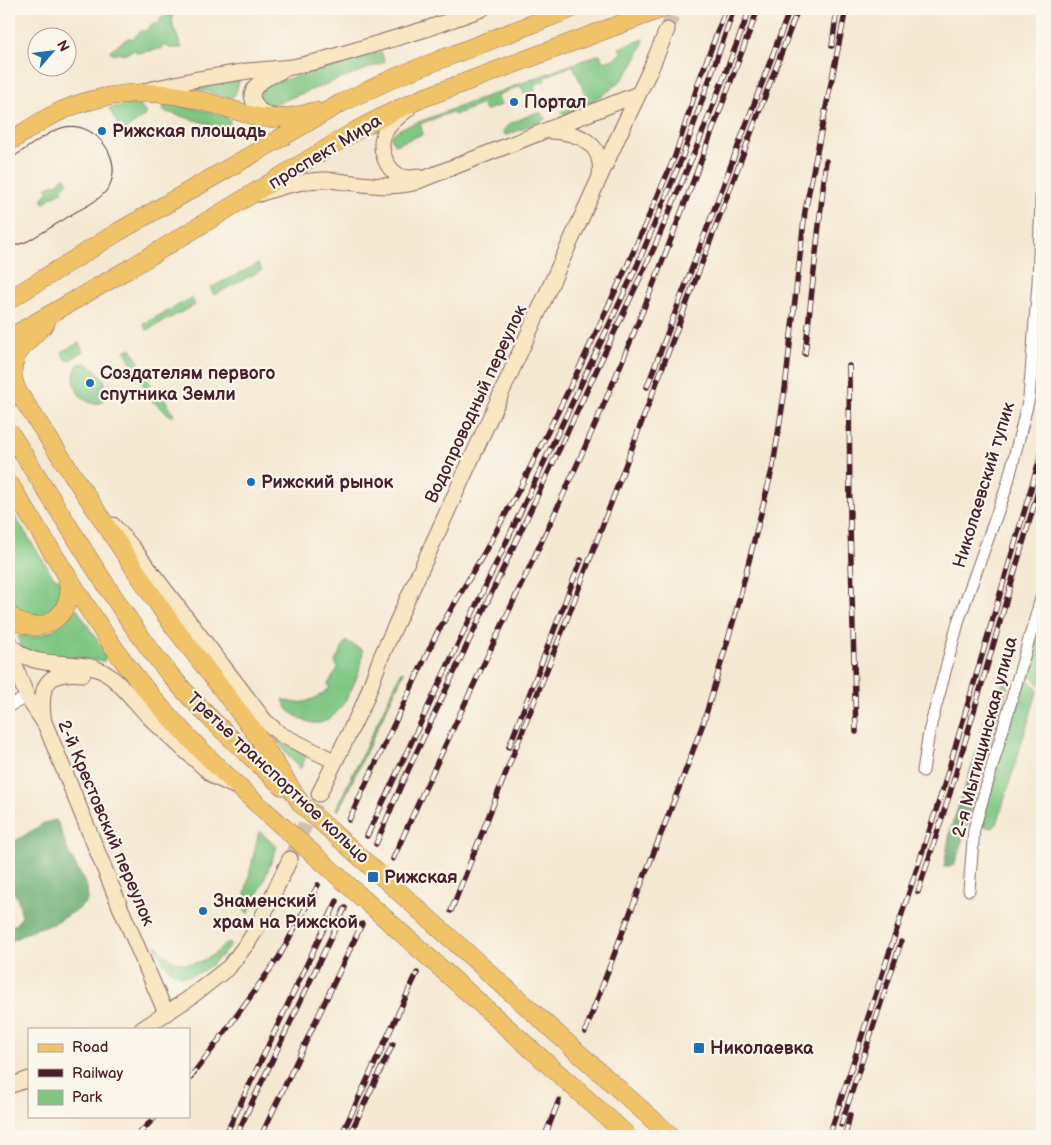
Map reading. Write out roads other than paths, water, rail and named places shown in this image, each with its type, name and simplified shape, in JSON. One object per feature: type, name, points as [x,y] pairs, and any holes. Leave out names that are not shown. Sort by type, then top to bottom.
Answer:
[{"type":"main road","points":[[9,142],[48,117],[95,99],[137,93],[193,80],[248,71],[292,67],[373,46],[482,9]]},
{"type":"main road","name":"проспект Мира","points":[[9,300],[118,232],[341,102],[398,76],[571,9]]},
{"type":"main road","name":"проспект Мира","points":[[9,338],[238,204],[357,130],[394,111],[423,98],[655,11]]},
{"type":"main road","name":"Водопроводный переулок","points":[[319,794],[366,701],[381,657],[667,30]]},
{"type":"main road","points":[[283,118],[269,116],[259,110],[255,106],[252,95],[256,86],[262,81],[292,67]]},
{"type":"main road","points":[[137,93],[173,95],[270,119],[309,113],[341,102]]},
{"type":"main road","points":[[238,204],[271,190],[293,184],[325,180],[403,186],[441,173],[638,94]]},
{"type":"main road","points":[[423,98],[399,115],[385,132],[382,139],[383,155],[388,165],[399,176],[407,178],[441,173]]},
{"type":"main road","points":[[546,131],[576,135],[588,142],[598,156],[600,179]]},
{"type":"main road","points":[[61,308],[14,359],[13,376],[15,384],[89,501],[174,627],[257,735],[301,804]]},
{"type":"main road","name":"Третье транспортное кольцо","points":[[9,431],[132,626],[174,679],[208,715],[301,804],[671,1136]]},
{"type":"main road","name":"Третье транспортное кольцо","points":[[9,483],[110,641],[153,698],[187,736],[281,825],[628,1136]]},
{"type":"main road","points":[[89,501],[133,548],[265,721],[280,734],[334,762]]},
{"type":"main road","points":[[9,614],[23,625],[32,626],[41,625],[58,618],[64,611],[70,596],[66,574]]},
{"type":"main road","points":[[9,642],[18,654],[31,660],[85,666],[101,670],[114,679],[137,705],[215,777],[246,792]]},
{"type":"main road","name":"2-й Крестовский переулок","points":[[9,650],[27,697],[45,724],[166,1013]]},
{"type":"main road","points":[[45,724],[42,706],[44,688],[51,679],[64,674],[85,674],[103,679],[137,705]]},
{"type":"main road","points":[[144,1028],[217,977],[238,956],[258,926],[290,859]]},
{"type":"main road","points":[[9,1086],[28,1079]]},
{"type":"street","name":"Николаевский тупик","points":[[923,771],[929,732],[960,619],[1006,486],[1029,398],[1038,283],[1042,174]]},
{"type":"street","name":"2-я Мытищинская улица","points":[[969,890],[974,829],[1042,597]]},
{"type":"street","points":[[9,706],[27,697]]},
{"type":"tunnel","points":[[667,30],[675,9]]},
{"type":"tunnel","points":[[290,859],[319,794]]},
{"type":"tram line","points":[[9,160],[52,132],[65,127],[77,127],[98,137],[111,157],[113,169],[112,180],[106,191],[95,201],[28,241],[17,245],[9,245]]},
{"type":"railway","points":[[349,820],[437,633],[521,486],[628,264],[675,156],[699,81],[726,9]]},
{"type":"railway","points":[[367,836],[636,268],[682,158],[734,9]]},
{"type":"railway","points":[[376,844],[403,781],[654,248],[700,139],[750,9]]},
{"type":"railway","points":[[393,859],[593,429],[637,325],[758,9]]},
{"type":"railway","points":[[647,387],[790,9]]},
{"type":"railway","points":[[451,911],[571,609],[798,9]]},
{"type":"railway","points":[[832,46],[837,9]]},
{"type":"railway","points":[[585,1032],[704,721],[736,612],[773,466],[785,389],[805,211],[846,9]]},
{"type":"railway","points":[[805,354],[826,161]]},
{"type":"railway","points":[[849,366],[850,525],[856,732]]},
{"type":"railway","points":[[829,1136],[942,792],[1042,451]]},
{"type":"railway","points":[[918,892],[950,793],[1042,478]]},
{"type":"railway","points":[[509,747],[581,560]]},
{"type":"railway","points":[[190,1078],[279,957],[318,885]]},
{"type":"railway","points":[[225,1136],[337,901]]},
{"type":"railway","points":[[236,1136],[345,908]]},
{"type":"railway","points":[[261,1136],[362,924]]},
{"type":"railway","points":[[841,1125],[901,942]]},
{"type":"railway","points":[[341,1136],[417,973]]},
{"type":"railway","points":[[349,1136],[393,1044]]},
{"type":"railway","points":[[545,1136],[559,1100]]},
{"type":"railway","points":[[845,1136],[850,1115]]},
{"type":"railway","points":[[137,1136],[154,1118]]},
{"type":"place","name":"Портал","points":[[514,102]]},
{"type":"place","name":"Рижская площадь","points":[[102,131]]},
{"type":"place","name":"Создателям первого спутника Земли","points":[[90,383]]},
{"type":"place","name":"Рижский рынок","points":[[251,482]]},
{"type":"place","name":"Рижская","points":[[373,877]]},
{"type":"place","name":"Знаменский храм на Рижской","points":[[203,911]]},
{"type":"place","name":"Николаевка","points":[[699,1048]]}]
